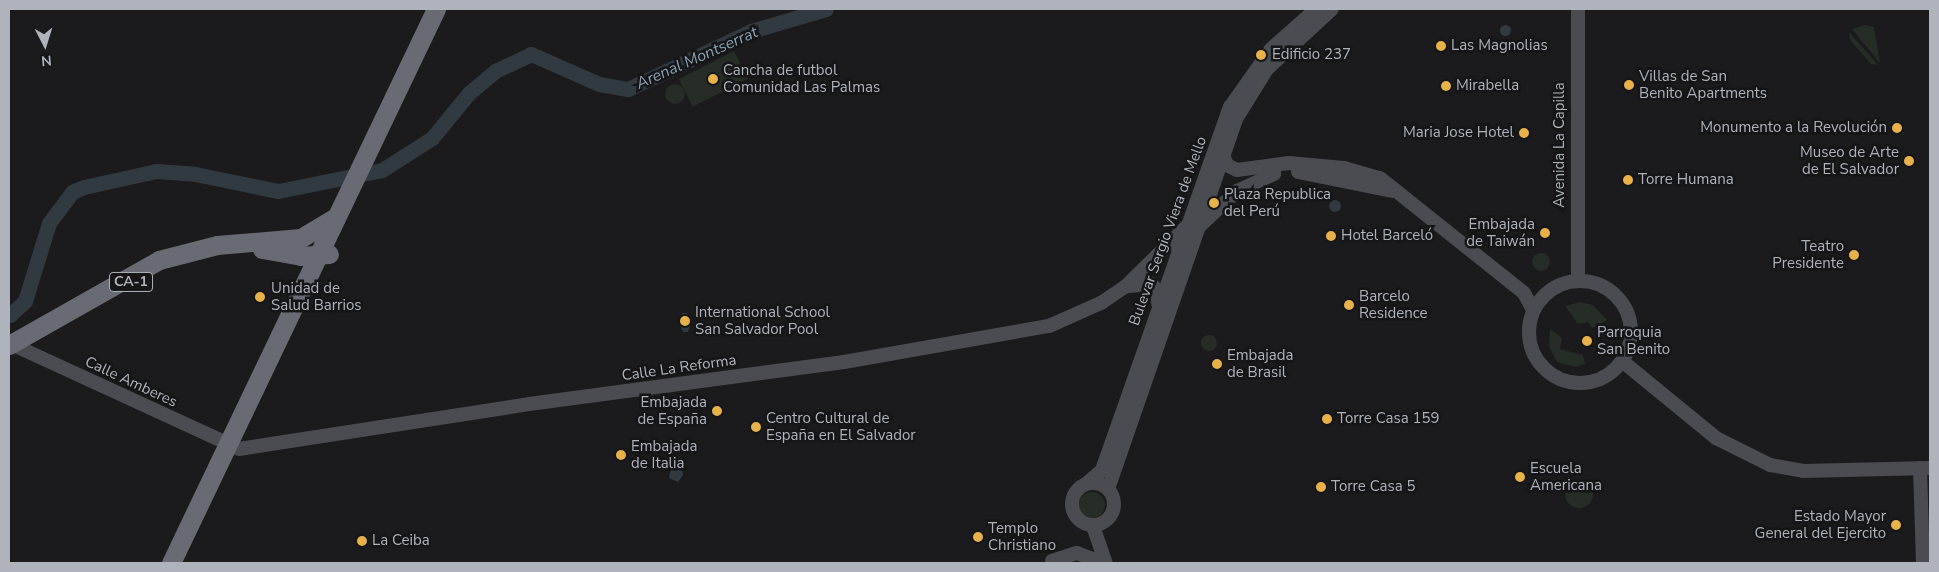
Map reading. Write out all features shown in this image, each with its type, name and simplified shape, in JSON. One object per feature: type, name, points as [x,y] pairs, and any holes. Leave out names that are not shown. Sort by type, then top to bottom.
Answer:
[{"type":"highway","name":"CA-1","points":[[11,347],[156,268],[200,254],[256,250],[325,254],[339,212],[436,9]]},
{"type":"highway","points":[[171,563],[234,447],[325,254],[448,9]]},
{"type":"highway","name":"CA-1","points":[[11,347],[159,260],[216,245],[301,238],[325,227],[339,212]]},
{"type":"highway","points":[[256,250],[285,258],[306,284]]},
{"type":"highway","points":[[184,563],[306,284],[325,254]]},
{"type":"street","name":"Bulevar Sergio Viera de Mello","points":[[1108,489],[1191,229],[1242,85],[1271,49],[1316,9]]},
{"type":"street","name":"Bulevar Sergio Viera de Mello","points":[[1086,484],[1102,470],[1158,304],[1258,80],[1332,9]]},
{"type":"street","name":"Avenida La Capilla","points":[[1578,9],[1578,281]]},
{"type":"street","points":[[1223,155],[1227,165],[1236,170],[1289,167],[1392,191],[1524,293],[1533,310]]},
{"type":"street","name":"Calle La Reforma","points":[[234,447],[1012,334],[1077,315],[1125,287],[1237,191],[1252,181],[1289,167]]},
{"type":"street","points":[[1524,293],[1546,294],[1578,281],[1613,293],[1628,313],[1631,338],[1622,361],[1591,382],[1569,382],[1550,374],[1536,359],[1529,340],[1533,310],[1546,294]]},
{"type":"street","name":"Calle La Reforma","points":[[1125,287],[1151,284],[1158,291],[1158,304]]},
{"type":"street","name":"Calle Amberes","points":[[11,347],[234,447]]},
{"type":"street","points":[[1622,361],[1716,438],[1760,462],[1803,471],[1925,468],[1922,563]]},
{"type":"street","points":[[1101,544],[1114,506],[1108,489],[1086,484],[1076,492],[1072,506],[1079,520],[1093,526],[1101,544],[1105,563]]},
{"type":"street","points":[[1093,526],[1108,520]]},
{"type":"street","points":[[1052,561],[1077,553],[1105,563]]},
{"type":"shaded area","points":[[1505,24],[1511,30],[1505,36],[1499,30]]},
{"type":"shaded area","points":[[1865,25],[1874,27],[1880,63],[1852,29]]},
{"type":"shaded area","points":[[1849,32],[1878,65],[1871,64],[1850,40]]},
{"type":"shaded area","name":"Cancha de futbol Comunidad Las Palmas","points":[[734,51],[748,79],[693,107],[679,79]]},
{"type":"shaded area","points":[[675,84],[682,87],[685,94],[682,101],[675,104],[668,101],[665,94],[668,87]]},
{"type":"shaded area","points":[[1333,200],[1337,200],[1341,206],[1337,212],[1333,212],[1329,208],[1329,204]]},
{"type":"shaded area","points":[[1541,253],[1547,256],[1550,262],[1547,268],[1541,271],[1535,268],[1532,262],[1535,256]]},
{"type":"shaded area","points":[[1580,302],[1593,305],[1607,320],[1592,328],[1588,322],[1578,324],[1565,306]]},
{"type":"shaded area","name":"International School San Salvador Pool","points":[[682,313],[687,313],[691,323],[688,332],[683,332],[679,323]]},
{"type":"shaded area","points":[[1550,329],[1562,338],[1560,349],[1583,355],[1585,364],[1576,367],[1557,362],[1549,347]]},
{"type":"shaded area","points":[[1209,335],[1215,337],[1217,343],[1215,349],[1209,351],[1203,349],[1201,343],[1203,337]]},
{"type":"shaded area","points":[[673,457],[680,458],[683,475],[678,482],[669,478]]},
{"type":"shaded area","points":[[1579,480],[1589,484],[1593,494],[1589,504],[1579,508],[1569,504],[1565,494],[1569,484]]},
{"type":"shaded area","points":[[1092,492],[1101,496],[1105,505],[1101,514],[1092,518],[1083,514],[1079,505],[1083,496]]},
{"type":"waterway","name":"Arenal Montserrat","points":[[10,315],[25,301],[49,223],[72,192],[84,187],[156,171],[195,174],[278,191],[382,170],[432,138],[469,93],[495,71],[531,54],[599,84],[628,89],[751,31],[826,9]]},
{"type":"place","name":"Las Magnolias","points":[[1441,46]]},
{"type":"place","name":"Edificio 237","points":[[1261,55]]},
{"type":"place","name":"Cancha de futbol Comunidad Las Palmas","points":[[713,79]]},
{"type":"place","name":"Villas de San Benito Apartments","points":[[1629,85]]},
{"type":"place","name":"Mirabella","points":[[1446,86]]},
{"type":"place","name":"Monumento a la Revolución","points":[[1897,128]]},
{"type":"place","name":"Maria Jose Hotel","points":[[1524,133]]},
{"type":"place","name":"Museo de Arte de El Salvador","points":[[1909,161]]},
{"type":"place","name":"Torre Humana","points":[[1628,180]]},
{"type":"place","name":"Plaza Republica del Perú","points":[[1214,203]]},
{"type":"place","name":"Embajada de Taiwán","points":[[1545,233]]},
{"type":"place","name":"Hotel Barceló","points":[[1331,236]]},
{"type":"place","name":"Teatro Presidente","points":[[1854,255]]},
{"type":"place","name":"Unidad de Salud Barrios","points":[[260,297]]},
{"type":"place","name":"Barcelo Residence","points":[[1349,305]]},
{"type":"place","name":"International School San Salvador Pool","points":[[685,321]]},
{"type":"place","name":"Parroquia San Benito","points":[[1587,341]]},
{"type":"place","name":"Embajada de Brasil","points":[[1217,364]]},
{"type":"place","name":"Embajada de España","points":[[717,411]]},
{"type":"place","name":"Torre Casa 159","points":[[1327,419]]},
{"type":"place","name":"Centro Cultural de España en El Salvador","points":[[756,427]]},
{"type":"place","name":"Embajada de Italia","points":[[621,455]]},
{"type":"place","name":"Escuela Americana","points":[[1520,477]]},
{"type":"place","name":"Torre Casa 5","points":[[1321,487]]},
{"type":"place","name":"Estado Mayor General del Ejercito","points":[[1896,525]]},
{"type":"place","name":"Templo Christiano","points":[[978,537]]},
{"type":"place","name":"La Ceiba","points":[[362,541]]}]
